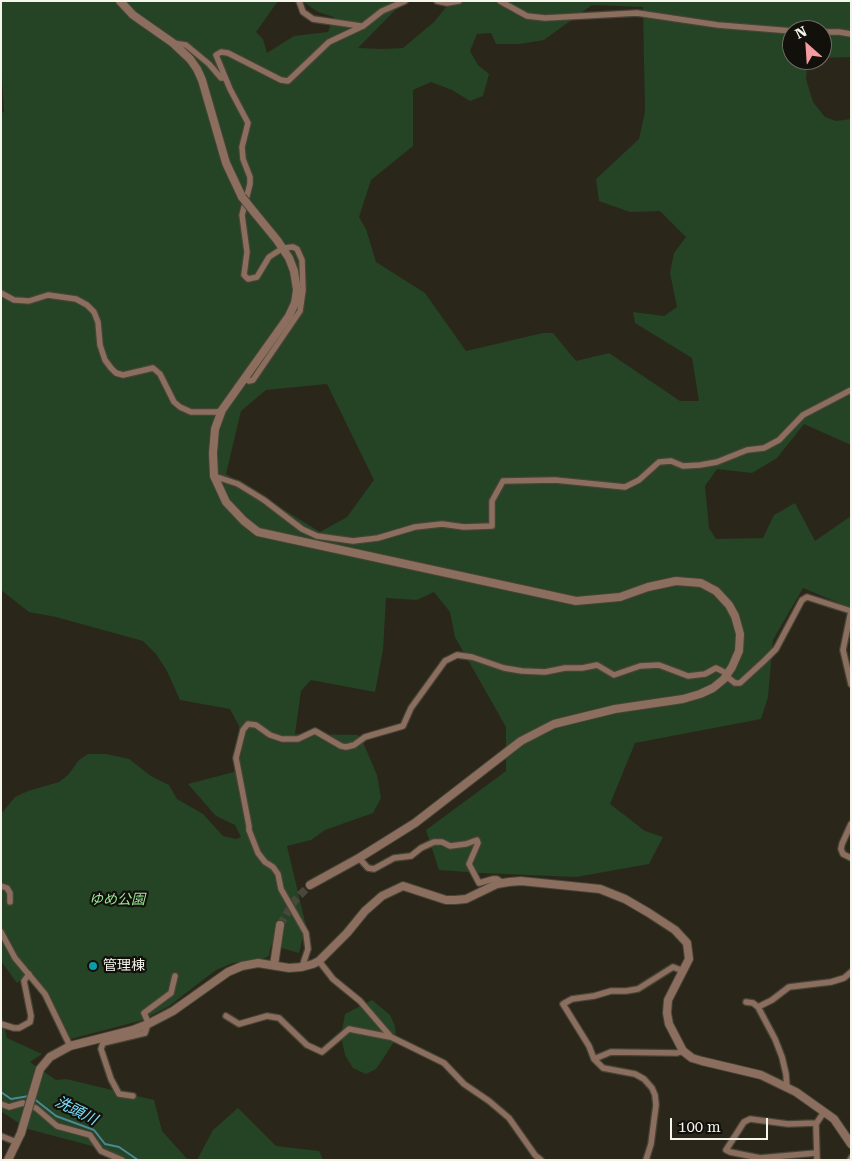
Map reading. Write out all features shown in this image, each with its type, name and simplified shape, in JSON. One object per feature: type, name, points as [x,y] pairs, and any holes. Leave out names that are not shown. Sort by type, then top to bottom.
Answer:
[{"type":"street","points":[[120,1],[133,15],[173,43],[190,59],[202,80],[226,163],[242,197],[282,248],[294,271],[297,290],[295,304],[280,330],[222,410],[215,429],[213,452],[214,476],[226,502],[244,521],[258,532],[576,601],[620,597],[648,587],[676,581],[701,583],[716,591],[729,605],[739,626],[739,651],[727,675],[713,688],[700,694],[668,702],[615,709],[554,724],[521,741],[415,823],[360,858],[310,885]]},
{"type":"street","points":[[298,1],[303,12],[312,19],[363,26]]},
{"type":"street","points":[[246,378],[249,381],[253,380],[300,311],[303,290],[302,260],[297,250],[293,247],[282,248],[269,256],[257,277],[252,279],[246,278],[244,272],[248,252],[242,215],[250,177],[243,159],[242,146],[248,123],[216,55],[221,52],[228,53],[281,80],[288,81],[329,42],[363,26],[382,11],[405,1]]},
{"type":"street","points":[[437,1],[447,3],[459,1]]},
{"type":"street","points":[[500,1],[527,16],[545,18],[637,13],[718,25],[782,30]]},
{"type":"street","points":[[832,32],[851,34]]},
{"type":"street","points":[[173,43],[186,45],[209,64],[221,78],[226,78]]},
{"type":"street","points":[[1,293],[14,300],[29,301],[48,295],[76,299],[87,305],[94,312],[98,322],[100,345],[106,360],[116,373],[123,375],[153,368],[160,374],[174,402],[180,407],[191,412],[217,412],[222,410]]},
{"type":"street","points":[[214,476],[238,484],[264,500],[302,529],[317,536],[353,541],[378,538],[415,527],[442,524],[464,527],[492,526],[492,501],[503,481],[555,480],[625,487],[639,480],[660,462],[671,461],[683,466],[700,465],[717,462],[747,450],[764,448],[778,440],[803,415],[851,390]]},
{"type":"street","points":[[302,968],[308,949],[306,933],[281,890],[278,874],[264,862],[258,853],[249,830],[250,826],[236,758],[243,730],[248,724],[256,725],[270,735],[282,739],[298,739],[315,731],[341,746],[350,746],[365,737],[403,726],[411,708],[445,660],[457,655],[472,657],[504,668],[522,671],[545,672],[597,665],[614,675],[640,666],[659,665],[688,676],[705,674],[716,668],[735,683],[740,683],[776,649],[802,600],[807,597],[851,611],[843,650],[851,684]]},
{"type":"street","points":[[851,824],[841,849],[843,854],[851,858]]},
{"type":"street","points":[[360,858],[368,868],[374,869],[394,858],[411,856],[421,848],[434,842],[442,842],[450,846],[466,844],[477,840],[478,843],[470,864],[479,883],[493,879],[503,883]]},
{"type":"street","points":[[8,1160],[21,1133],[40,1069],[50,1057],[70,1046],[133,1030],[148,1024],[172,1011],[228,972],[258,963],[302,968],[319,961],[347,933],[365,910],[392,890],[403,886],[446,900],[455,900],[466,899],[503,883],[521,881],[600,889],[625,899],[650,913],[682,936],[686,943],[689,959],[668,1000],[667,1013],[669,1024],[683,1051],[692,1058],[702,1062],[761,1075],[796,1092],[824,1112],[838,1125],[851,1144]]},
{"type":"street","points":[[1,886],[7,888],[10,893],[10,902]]},
{"type":"street","points":[[274,964],[280,925]]},
{"type":"street","points":[[1,932],[10,950],[45,994],[70,1046]]},
{"type":"street","points":[[319,961],[333,979],[360,1001],[391,1037]]},
{"type":"street","points":[[646,1160],[653,1135],[656,1105],[652,1088],[644,1079],[635,1074],[603,1068],[594,1059],[589,1046],[563,1004],[572,999],[611,991],[638,989],[672,967],[684,971]]},
{"type":"street","points":[[758,1008],[789,987],[831,982],[844,978],[851,972]]},
{"type":"street","points":[[1,1024],[19,1028],[30,1022],[31,1016],[24,982],[29,974]]},
{"type":"street","points":[[133,1096],[119,1094],[111,1079],[101,1049],[103,1043],[145,1033],[148,1024],[144,1013],[170,994],[175,976]]},
{"type":"street","points":[[746,1002],[753,1003],[758,1008],[782,1057],[787,1088]]},
{"type":"street","points":[[226,1016],[239,1024],[267,1016],[279,1018],[307,1045],[322,1052],[349,1029],[391,1037],[444,1063],[464,1084],[489,1101],[509,1118],[535,1155],[541,1160]]},
{"type":"street","points":[[594,1059],[611,1052],[683,1051]]},
{"type":"street","points":[[1,1104],[9,1107],[23,1103],[36,1108],[57,1126],[90,1135],[100,1151],[122,1160]]},
{"type":"street","points":[[817,1160],[816,1123],[824,1112]]},
{"type":"street","points":[[816,1123],[788,1124],[750,1119],[744,1122],[726,1150],[760,1158],[816,1153]]},
{"type":"street","points":[[1,1136],[16,1142]]},
{"type":"green space","name":"ゆめ公園","points":[[1,1],[278,1],[256,32],[263,39],[267,53],[294,36],[328,32],[334,17],[318,12],[302,1],[404,1],[358,48],[383,49],[403,48],[434,22],[451,1],[851,1],[851,57],[832,58],[832,20],[782,20],[782,70],[807,70],[806,79],[813,102],[825,117],[836,121],[851,119],[851,445],[804,424],[777,458],[752,473],[717,469],[705,486],[709,528],[716,539],[763,538],[774,515],[795,503],[815,541],[851,516],[851,608],[803,588],[773,640],[768,697],[761,719],[635,743],[610,804],[645,831],[663,837],[649,864],[576,877],[439,870],[426,830],[506,771],[506,727],[455,637],[450,612],[434,592],[417,600],[386,598],[383,650],[375,692],[311,680],[301,691],[295,734],[358,735],[377,775],[381,798],[373,813],[325,830],[311,840],[287,846],[306,926],[299,953],[271,945],[269,956],[263,959],[233,963],[216,970],[169,1006],[143,1020],[63,1041],[42,995],[25,976],[17,983],[1,961],[1,814],[15,797],[59,782],[68,775],[79,760],[88,754],[106,754],[129,759],[151,776],[169,785],[177,799],[203,814],[223,836],[236,839],[241,837],[235,825],[216,816],[188,784],[234,772],[242,752],[239,726],[230,709],[180,700],[167,671],[156,654],[143,641],[56,617],[29,612],[1,590],[1,113],[4,112],[1,60]],"holes":[[[592,5],[643,7],[645,112],[639,139],[596,179],[599,201],[630,212],[660,211],[686,237],[674,253],[670,273],[677,307],[664,316],[633,312],[635,323],[692,358],[699,401],[680,401],[609,353],[576,361],[553,333],[543,333],[466,351],[425,293],[376,262],[366,229],[359,217],[371,180],[413,146],[413,90],[431,82],[452,90],[470,101],[483,96],[489,74],[478,65],[470,51],[477,34],[491,33],[496,44],[520,44],[544,40]],[[327,384],[374,480],[347,517],[320,532],[226,474],[241,411],[266,390]]]},
{"type":"green space","points":[[372,1000],[390,1015],[395,1026],[396,1039],[376,1069],[366,1074],[353,1068],[345,1055],[341,1036],[345,1014]]},
{"type":"green space","points":[[1,1012],[7,1038],[42,1054],[30,1062],[56,1080],[66,1079],[154,1100],[162,1131],[188,1160],[128,1160],[92,1146],[28,1129],[2,1112]]},
{"type":"green space","points":[[238,1108],[276,1146],[319,1151],[323,1160],[197,1160],[213,1130]]},
{"type":"waterway","name":"洗頭川","points":[[1,1092],[11,1099],[29,1096]]},
{"type":"waterway","name":"洗頭川","points":[[33,1098],[56,1116],[94,1130],[105,1144],[119,1147],[138,1160]]},
{"type":"tunnel","points":[[280,925],[295,900],[310,885]]},
{"type":"place","name":"管理棟","points":[[93,966]]}]
